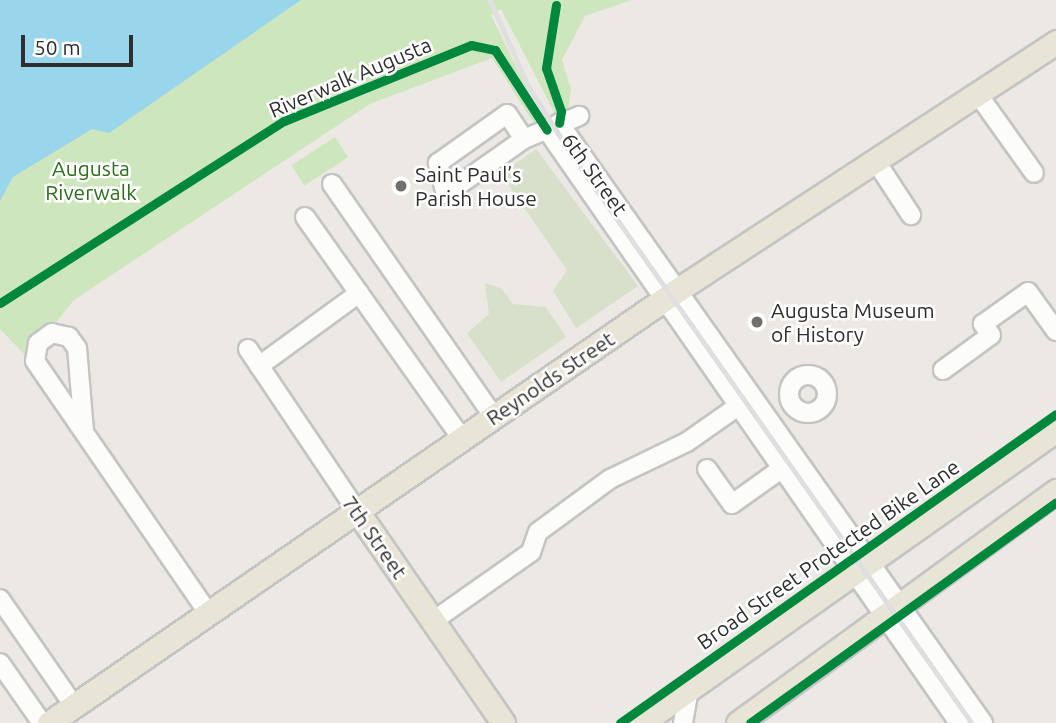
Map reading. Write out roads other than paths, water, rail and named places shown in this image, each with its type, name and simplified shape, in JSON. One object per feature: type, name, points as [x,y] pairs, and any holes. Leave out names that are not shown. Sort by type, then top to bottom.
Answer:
[{"type":"main road","name":"Reynolds Street","points":[[49,723],[672,293],[977,93],[1054,47]]},
{"type":"main road","points":[[640,723],[862,564],[1056,430]]},
{"type":"main road","points":[[738,723],[1056,491]]},
{"type":"main road","name":"7th Street","points":[[357,511],[503,723]]},
{"type":"street","points":[[977,93],[1034,173]]},
{"type":"street","points":[[524,139],[507,114],[438,163],[446,194],[524,139],[579,116]]},
{"type":"street","name":"6th Street","points":[[553,127],[672,293],[774,421],[893,610],[959,723]]},
{"type":"street","points":[[875,160],[911,215]]},
{"type":"street","points":[[332,184],[494,417]]},
{"type":"street","points":[[305,217],[462,439]]},
{"type":"street","points":[[943,370],[991,335],[983,324],[1028,292],[1056,331]]},
{"type":"street","points":[[259,366],[359,293]]},
{"type":"street","name":"6th Street","points":[[672,293],[784,467],[862,564]]},
{"type":"street","points":[[84,431],[77,348],[69,337],[52,333],[37,343],[35,360],[209,614]]},
{"type":"street","name":"7th Street","points":[[248,349],[357,511]]},
{"type":"street","points":[[813,376],[830,382],[826,401],[817,411],[793,405],[790,389],[796,379],[813,376]]},
{"type":"street","points":[[433,621],[531,552],[537,532],[610,480],[687,442],[741,404]]},
{"type":"street","points":[[774,421],[793,405]]},
{"type":"street","points":[[707,469],[732,504],[784,467]]},
{"type":"street","points":[[0,599],[7,623],[74,706]]},
{"type":"street","name":"6th Street","points":[[893,610],[983,723]]},
{"type":"street","points":[[0,663],[42,723]]},
{"type":"street","points":[[683,723],[689,688]]},
{"type":"water","points":[[0,0],[301,0],[109,133],[92,129],[13,177],[0,201]]},
{"type":"railway","points":[[490,0],[529,87],[572,155],[972,723]]},
{"type":"place","name":"Saint Paul’s Parish House","points":[[401,186]]},
{"type":"place","name":"Augusta Museum of History","points":[[757,322]]},
{"type":"park label","name":"Augusta Riverwalk","points":[[91,180]]}]
